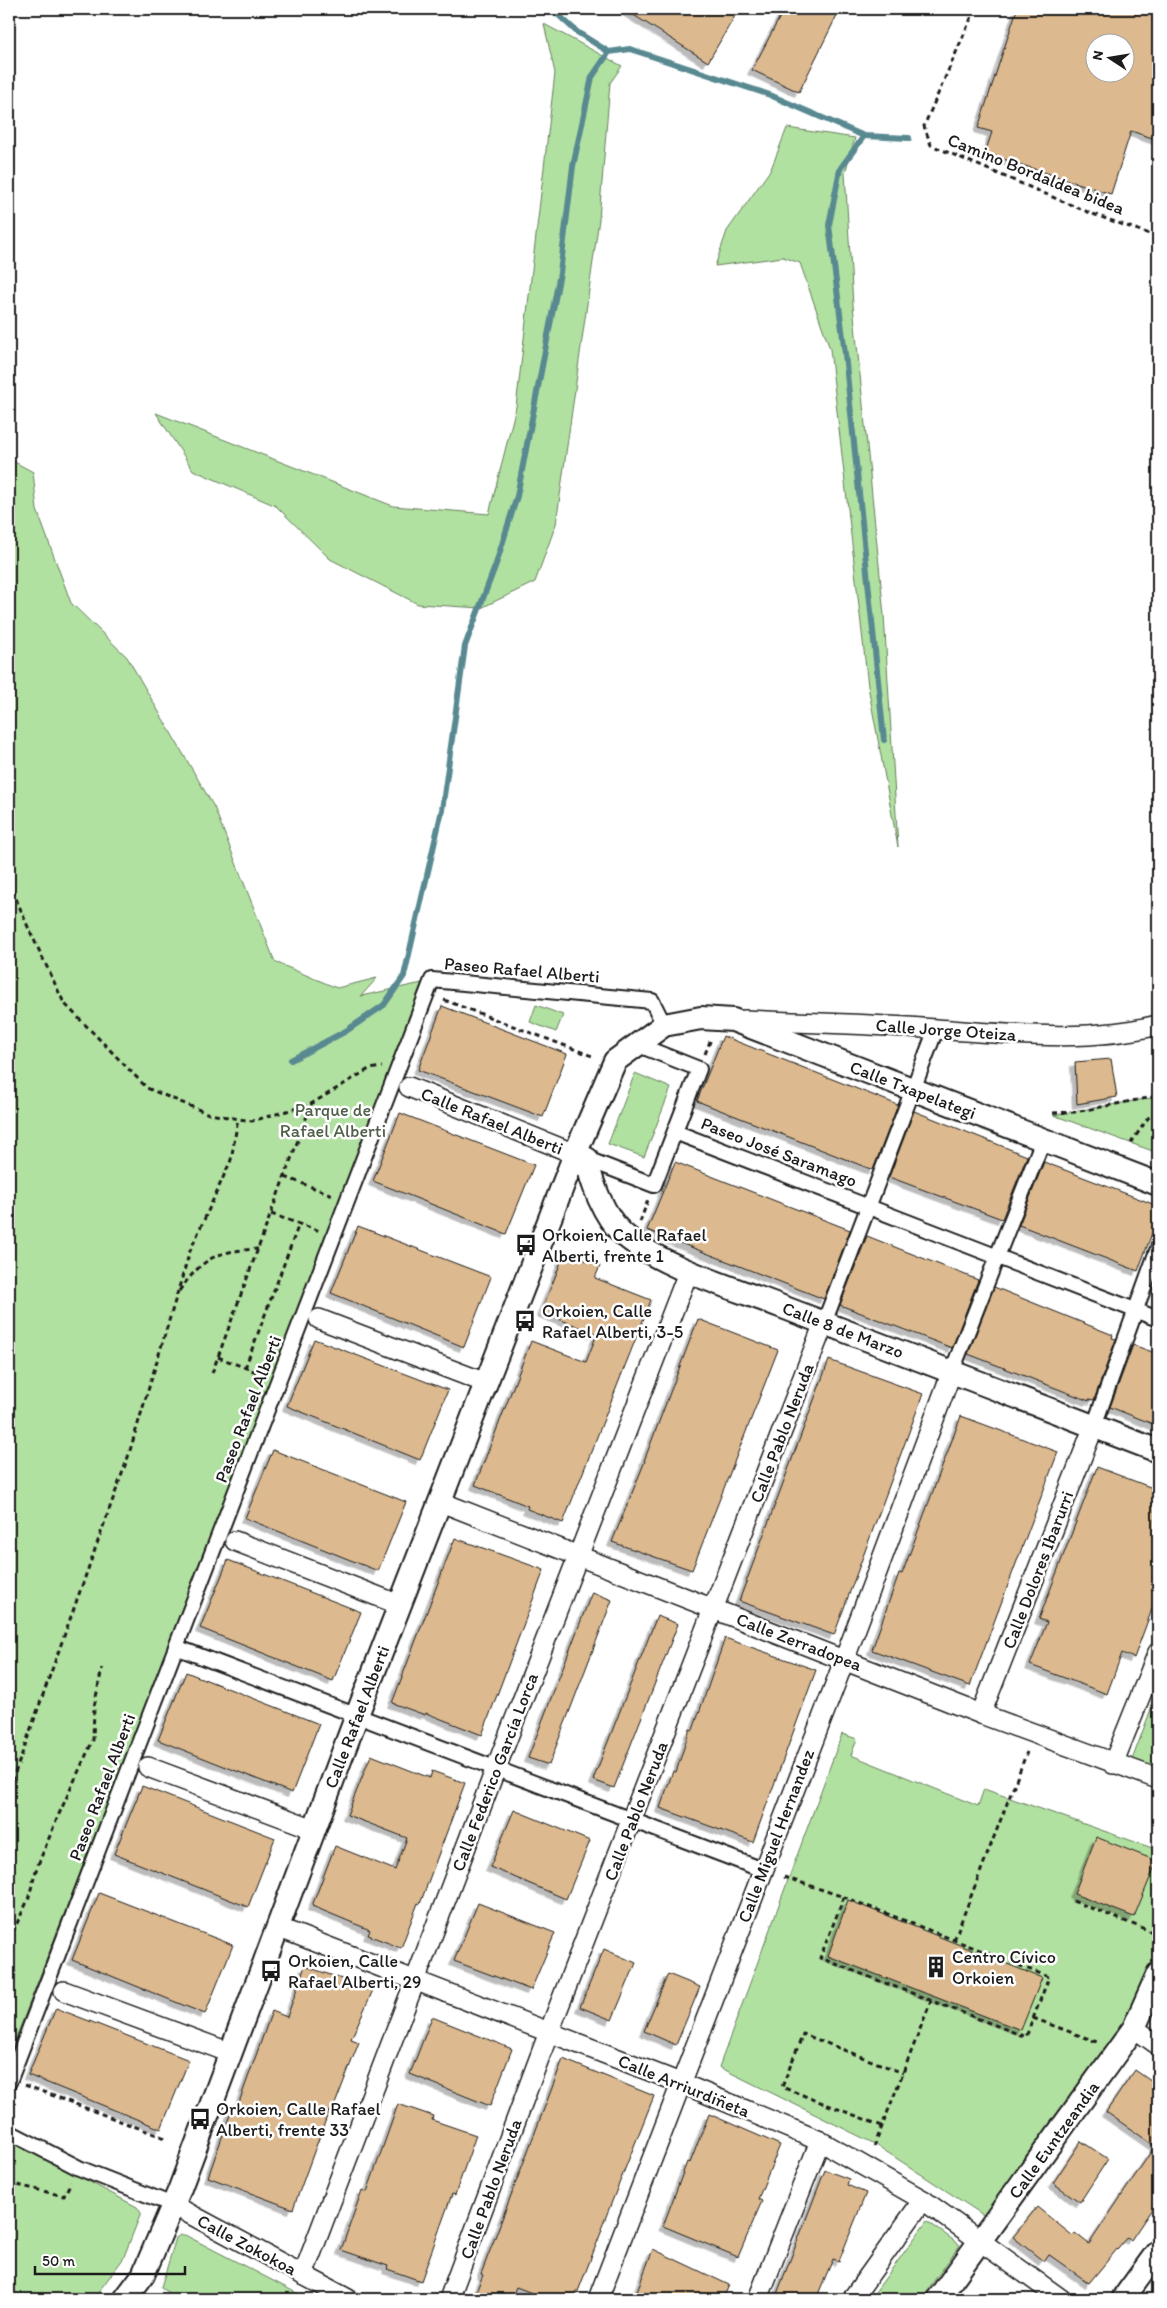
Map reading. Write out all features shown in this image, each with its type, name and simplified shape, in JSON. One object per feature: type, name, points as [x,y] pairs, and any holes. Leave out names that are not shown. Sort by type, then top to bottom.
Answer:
[{"type":"street","name":"Paseo Rafael Alberti","points":[[9,2081],[432,980],[652,1001],[664,1025]]},
{"type":"street","name":"Calle Txapelategi","points":[[664,1025],[701,1018],[733,1020],[1158,1184]]},
{"type":"street","name":"Calle Jorge Oteiza","points":[[733,1020],[936,1029],[1043,1037],[1125,1033],[1158,1025]]},
{"type":"street","name":"Calle Rafael Alberti","points":[[125,2299],[143,2275],[173,2205],[357,1715],[486,1384],[581,1157],[615,1061],[664,1025]]},
{"type":"street","name":"Paseo José Saramago","points":[[824,1323],[936,1029]]},
{"type":"street","name":"Paseo José Saramago","points":[[636,1044],[700,1069],[654,1185]]},
{"type":"street","name":"Calle Rafael Alberti","points":[[409,1088],[581,1157]]},
{"type":"street","name":"Paseo José Saramago","points":[[675,1132],[1158,1318]]},
{"type":"street","points":[[952,1371],[1043,1140]]},
{"type":"street","points":[[581,1157],[654,1185]]},
{"type":"street","name":"Calle 8 de Marzo","points":[[581,1157],[601,1201],[622,1232],[650,1252],[689,1270],[824,1323],[1158,1451]]},
{"type":"street","points":[[1094,1426],[1158,1248]]},
{"type":"street","name":"Calle Federico García Lorca","points":[[303,2275],[496,1768],[689,1270]]},
{"type":"street","points":[[319,1319],[486,1384]]},
{"type":"street","name":"Calle Pablo Neruda","points":[[449,2299],[549,2032],[824,1323]]},
{"type":"street","name":"Calle Miguel Hernandez","points":[[598,2299],[683,2084],[952,1371]]},
{"type":"street","name":"Calle Dolores Ibarurri","points":[[981,1714],[1094,1426]]},
{"type":"street","name":"Calle Zerradopea","points":[[440,1502],[981,1714],[1158,1779]]},
{"type":"street","points":[[235,1540],[400,1605]]},
{"type":"street","points":[[176,1647],[763,1870]]},
{"type":"street","points":[[1113,1764],[1158,1652]]},
{"type":"street","points":[[148,1767],[314,1829]]},
{"type":"street","name":"Calle Arriurdiñeta","points":[[278,1927],[683,2084],[820,2141],[923,2200],[978,2242],[1061,2299]]},
{"type":"street","name":"Calle Euntzeandia","points":[[938,2299],[1134,2028],[1158,1974]]},
{"type":"street","points":[[64,1992],[231,2053]]},
{"type":"street","points":[[1134,2028],[1158,2045]]},
{"type":"street","points":[[9,2132],[79,2168],[173,2205]]},
{"type":"street","points":[[758,2299],[820,2141]]},
{"type":"street","points":[[852,2299],[923,2200]]},
{"type":"street","name":"Calle Zokokoa","points":[[173,2205],[348,2299]]},
{"type":"street","points":[[1123,2299],[1158,2251]]},
{"type":"path","name":"Camino Bordaldea bidea","points":[[975,9],[924,126],[931,145],[1090,213],[1158,237]]},
{"type":"path","points":[[9,882],[60,994],[71,1010],[147,1088],[209,1114],[252,1121],[311,1104],[369,1069],[400,1065]]},
{"type":"path","points":[[427,993],[596,1057]]},
{"type":"path","points":[[1053,1113],[1157,1096],[1158,1101]]},
{"type":"path","points":[[212,1373],[311,1104]]},
{"type":"path","points":[[1131,1143],[1148,1118],[1158,1112]]},
{"type":"path","points":[[9,1790],[128,1457],[190,1251],[231,1160],[238,1119]]},
{"type":"path","points":[[284,1177],[348,1200]]},
{"type":"path","points":[[638,1227],[654,1185]]},
{"type":"path","points":[[271,1214],[334,1236]]},
{"type":"path","points":[[245,1368],[299,1224]]},
{"type":"path","points":[[177,1294],[197,1267],[208,1259],[233,1250],[258,1249]]},
{"type":"path","points":[[218,1357],[279,1382]]},
{"type":"path","points":[[9,1940],[28,1900],[37,1868],[59,1814],[93,1740],[94,1707],[102,1668]]},
{"type":"path","points":[[954,1940],[1028,1751]]},
{"type":"path","points":[[784,1877],[844,1897],[1049,1977],[1026,2037],[820,1958],[844,1897]]},
{"type":"path","points":[[1072,1901],[1158,1934]]},
{"type":"path","points":[[874,2147],[931,2001]]},
{"type":"path","points":[[1033,2018],[1105,2045]]},
{"type":"path","points":[[882,2126],[782,2088],[802,2034],[903,2073]]},
{"type":"path","points":[[9,2081],[165,2138]]},
{"type":"path","points":[[9,2183],[64,2196],[79,2168]]},
{"type":"green space","points":[[544,24],[622,66],[610,83],[599,219],[556,524],[535,582],[481,608],[418,604],[330,559],[276,506],[193,470],[156,413],[393,506],[489,514],[516,407],[555,73]]},
{"type":"green space","points":[[787,128],[855,138],[845,173],[853,305],[884,615],[898,847],[868,686],[830,349],[800,263],[783,257],[715,266],[727,231],[771,169]]},
{"type":"green space","name":"Parque de Rafael Alberti","points":[[9,459],[33,472],[37,510],[71,603],[127,657],[214,807],[275,962],[337,988],[377,978],[361,996],[422,983],[246,1446],[9,2056]]},
{"type":"green space","points":[[536,1005],[563,1015],[556,1032],[530,1022]]},
{"type":"green space","points":[[635,1073],[671,1088],[644,1157],[608,1144]]},
{"type":"green space","points":[[1158,1096],[1158,1153],[1053,1115],[1151,1098]]},
{"type":"green space","points":[[1158,1690],[1158,1767],[1132,1760]]},
{"type":"green space","points":[[842,1734],[857,1739],[851,1755],[978,1806],[984,1789],[1158,1850],[1158,1974],[994,2222],[873,2143],[719,2067]]},
{"type":"green space","points":[[9,2139],[137,2207],[141,2213],[123,2259],[93,2299],[9,2299]]},
{"type":"green space","points":[[927,2221],[960,2245],[921,2299],[870,2299]]},
{"type":"green space","points":[[180,2235],[185,2235],[308,2299],[177,2299],[161,2287],[176,2238]]},
{"type":"building","points":[[624,9],[739,9],[708,62]]},
{"type":"building","points":[[784,9],[840,9],[799,92],[752,70]]},
{"type":"building","points":[[1017,9],[1158,9],[1158,140],[1131,131],[1111,194],[985,153],[992,132],[978,128]]},
{"type":"building","points":[[442,1006],[567,1054],[543,1117],[418,1070]]},
{"type":"building","points":[[723,1036],[898,1105],[873,1170],[697,1101]]},
{"type":"building","points":[[1111,1059],[1117,1097],[1077,1104],[1075,1062]]},
{"type":"building","points":[[914,1111],[1027,1156],[1002,1219],[889,1177]]},
{"type":"building","points":[[400,1113],[534,1165],[506,1234],[373,1181]]},
{"type":"building","points":[[675,1162],[850,1230],[824,1299],[647,1230]]},
{"type":"building","points":[[1044,1162],[1158,1206],[1158,1217],[1138,1271],[1019,1225]]},
{"type":"building","points":[[358,1226],[491,1277],[464,1347],[331,1293]]},
{"type":"building","points":[[867,1236],[978,1280],[952,1348],[840,1305]]},
{"type":"building","points":[[565,1252],[600,1266],[595,1278],[651,1300],[563,1523],[527,1509],[528,1506],[475,1485],[531,1341],[586,1362],[597,1334],[541,1312]]},
{"type":"building","points":[[994,1287],[1113,1335],[1112,1338],[1116,1339],[1094,1400],[1089,1399],[1089,1401],[968,1354]]},
{"type":"building","points":[[698,1319],[778,1350],[692,1570],[612,1542],[645,1461]]},
{"type":"building","points":[[314,1339],[448,1390],[420,1460],[287,1406]]},
{"type":"building","points":[[1133,1345],[1158,1354],[1158,1426],[1110,1407]]},
{"type":"building","points":[[829,1360],[923,1394],[834,1635],[739,1601]]},
{"type":"building","points":[[961,1416],[1058,1452],[970,1686],[872,1650],[899,1573],[902,1574]]},
{"type":"building","points":[[273,1450],[406,1502],[378,1571],[245,1518]]},
{"type":"building","points":[[1097,1467],[1158,1490],[1158,1593],[1134,1658],[1122,1653],[1107,1694],[1030,1665],[1047,1622],[1039,1619]]},
{"type":"building","points":[[455,1538],[544,1570],[482,1735],[426,1713],[425,1715],[392,1703]]},
{"type":"building","points":[[228,1560],[361,1612],[333,1681],[200,1628]]},
{"type":"building","points":[[592,1592],[612,1600],[549,1765],[528,1758]]},
{"type":"building","points":[[657,1616],[678,1624],[614,1788],[593,1780]]},
{"type":"building","points":[[725,1638],[816,1670],[753,1842],[660,1808],[673,1771],[676,1772],[690,1729],[693,1730]]},
{"type":"building","points":[[186,1672],[319,1724],[292,1793],[158,1740]]},
{"type":"building","points":[[371,1755],[430,1778],[432,1771],[465,1783],[420,1904],[418,1903],[401,1948],[368,1935],[370,1930],[312,1906],[335,1846],[395,1870],[407,1838],[347,1815]]},
{"type":"building","points":[[142,1786],[275,1838],[248,1907],[114,1854]]},
{"type":"building","points":[[514,1810],[590,1841],[566,1899],[490,1867]]},
{"type":"building","points":[[1096,1837],[1157,1861],[1134,1917],[1074,1894]]},
{"type":"building","points":[[99,1893],[233,1945],[205,2014],[72,1960]]},
{"type":"building","name":"Centro Cívico Orkoien","points":[[848,1900],[1042,1978],[1021,2030],[828,1956]]},
{"type":"building","points":[[478,1903],[555,1933],[531,1990],[454,1961]]},
{"type":"building","points":[[604,1949],[636,1963],[612,2020],[580,2007]]},
{"type":"building","points":[[305,1966],[373,1990],[351,2039],[359,2042],[332,2112],[329,2111],[293,2209],[208,2177],[233,2106],[237,2108],[272,2011],[287,2017]]},
{"type":"building","points":[[668,1974],[700,1987],[676,2045],[644,2031]]},
{"type":"building","points":[[56,2008],[189,2060],[161,2129],[28,2075]]},
{"type":"building","points":[[432,2017],[512,2049],[490,2106],[410,2074]]},
{"type":"building","points":[[563,2059],[654,2096],[575,2299],[548,2299],[516,2287],[511,2299],[473,2299],[483,2275],[481,2274]]},
{"type":"building","points":[[1135,2070],[1158,2086],[1158,2200],[1131,2240],[1127,2237],[1089,2283],[1048,2254],[1043,2261],[1013,2237],[1037,2207],[1073,2236],[1075,2233],[1089,2244],[1155,2146],[1106,2112]]},
{"type":"building","points":[[398,2104],[433,2116],[432,2120],[476,2135],[455,2195],[452,2194],[421,2281],[387,2269],[388,2266],[341,2250],[362,2190],[367,2192]]},
{"type":"building","points":[[709,2114],[780,2145],[758,2199],[762,2201],[738,2257],[663,2226],[687,2162],[690,2163]]},
{"type":"building","points":[[1081,2141],[1108,2159],[1080,2202],[1053,2183]]},
{"type":"building","points":[[825,2170],[849,2179],[847,2185],[866,2193],[839,2261],[833,2259],[816,2299],[775,2299]]},
{"type":"building","points":[[653,2249],[729,2285],[723,2299],[634,2299]]},
{"type":"waterway","points":[[552,9],[577,32],[609,52],[630,49],[770,95],[864,136],[909,138]]},
{"type":"waterway","points":[[291,1060],[346,1031],[384,1005],[404,976],[442,810],[465,646],[496,564],[517,496],[560,273],[573,166],[592,77],[609,52]]},
{"type":"waterway","points":[[864,136],[840,169],[829,225],[845,354],[884,740]]},
{"type":"place","name":"Orkoien, Calle Rafael Alberti, frente 1","points":[[526,1245]]},
{"type":"place","name":"Orkoien, Calle Rafael Alberti, 3-5","points":[[525,1321]]},
{"type":"place","name":"Centro Cívico Orkoien","points":[[936,1967]]},
{"type":"place","name":"Orkoien, Calle Rafael Alberti, 29","points":[[271,1971]]},
{"type":"place","name":"Orkoien, Calle Rafael Alberti, frente 33","points":[[200,2119]]}]
